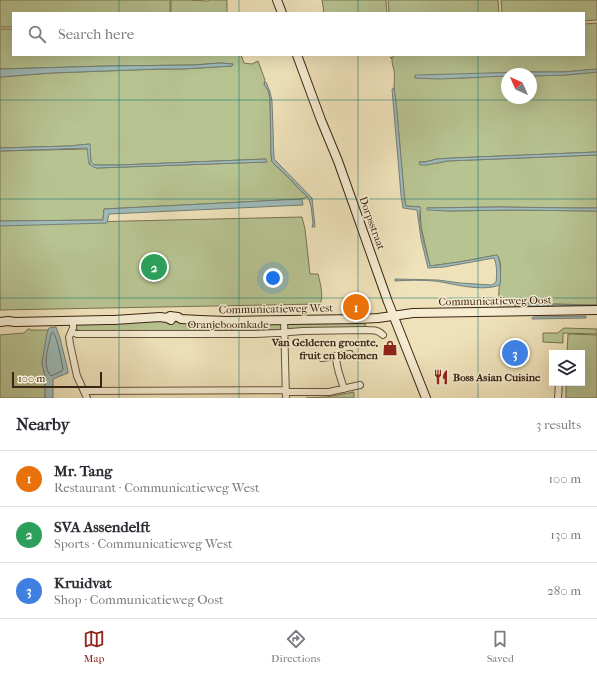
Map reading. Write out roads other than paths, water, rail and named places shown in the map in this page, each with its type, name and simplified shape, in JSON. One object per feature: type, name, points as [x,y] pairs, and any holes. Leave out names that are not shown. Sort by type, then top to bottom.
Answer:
[{"type":"street","points":[[277,0],[282,12]]},
{"type":"street","name":"Dorpsstraat","points":[[297,56],[338,161],[388,302],[426,398]]},
{"type":"street","name":"Communicatieweg Oost","points":[[394,316],[421,313],[597,310]]},
{"type":"street","name":"Communicatieweg West","points":[[0,322],[114,320],[160,317],[167,318],[169,320],[181,319],[227,321],[359,319],[394,316]]},
{"type":"street","points":[[73,320],[70,346],[78,376],[87,398]]},
{"type":"street","points":[[284,320],[286,393]]},
{"type":"street","name":"Oranjeboomkade","points":[[72,332],[78,334],[284,333],[302,331],[376,330],[383,336]]},
{"type":"street","points":[[322,358],[350,354]]},
{"type":"street","points":[[336,356],[344,389]]},
{"type":"street","points":[[84,391],[286,393],[329,392],[360,385]]},
{"type":"street","points":[[558,398],[559,386]]},
{"type":"water","points":[[219,63],[233,64],[232,66],[182,69],[51,73],[0,77],[0,69],[195,65]]},
{"type":"water","points":[[597,69],[597,72],[537,76],[537,72],[564,72]]},
{"type":"water","points":[[501,73],[501,76],[440,79],[415,78],[415,75]]},
{"type":"water","points":[[266,82],[272,101],[274,159],[312,198],[315,227],[312,227],[311,206],[308,197],[272,162],[270,98],[268,90],[264,84]]},
{"type":"water","points":[[394,88],[405,203],[406,206],[421,208],[421,228],[430,266],[497,255],[501,274],[500,285],[476,288],[435,281],[395,281],[395,279],[438,280],[492,285],[496,282],[497,273],[494,258],[444,267],[428,268],[421,239],[417,210],[403,208],[392,89]]},
{"type":"water","points":[[90,144],[91,162],[94,165],[266,159],[267,162],[96,168],[93,167],[88,161],[87,148],[0,151],[0,148]]},
{"type":"water","points":[[597,152],[597,155],[447,161],[427,165],[420,165],[419,162],[453,158]]},
{"type":"water","points":[[302,199],[303,205],[109,214],[107,223],[0,226],[0,221],[103,220],[104,209]]},
{"type":"water","points":[[427,208],[597,208],[597,211],[427,210]]},
{"type":"water","points":[[531,303],[543,304],[546,306],[551,304],[597,306],[554,305],[546,307],[527,306],[515,308],[515,305]]},
{"type":"water","points":[[586,316],[586,318],[532,319],[534,317]]},
{"type":"water","points":[[56,327],[68,373],[53,380],[53,398],[45,398],[45,376],[42,363],[47,333],[49,328]]},
{"type":"place","name":"SVA Assendelft","points":[[154,267]]},
{"type":"place","name":"Mr. Tang","points":[[356,307]]},
{"type":"place","name":"Van Gelderen groente, fruit en bloemen","points":[[390,348]]},
{"type":"place","name":"Kruidvat","points":[[515,353]]},
{"type":"place","name":"Boss Asian Cuisine","points":[[441,377]]}]
